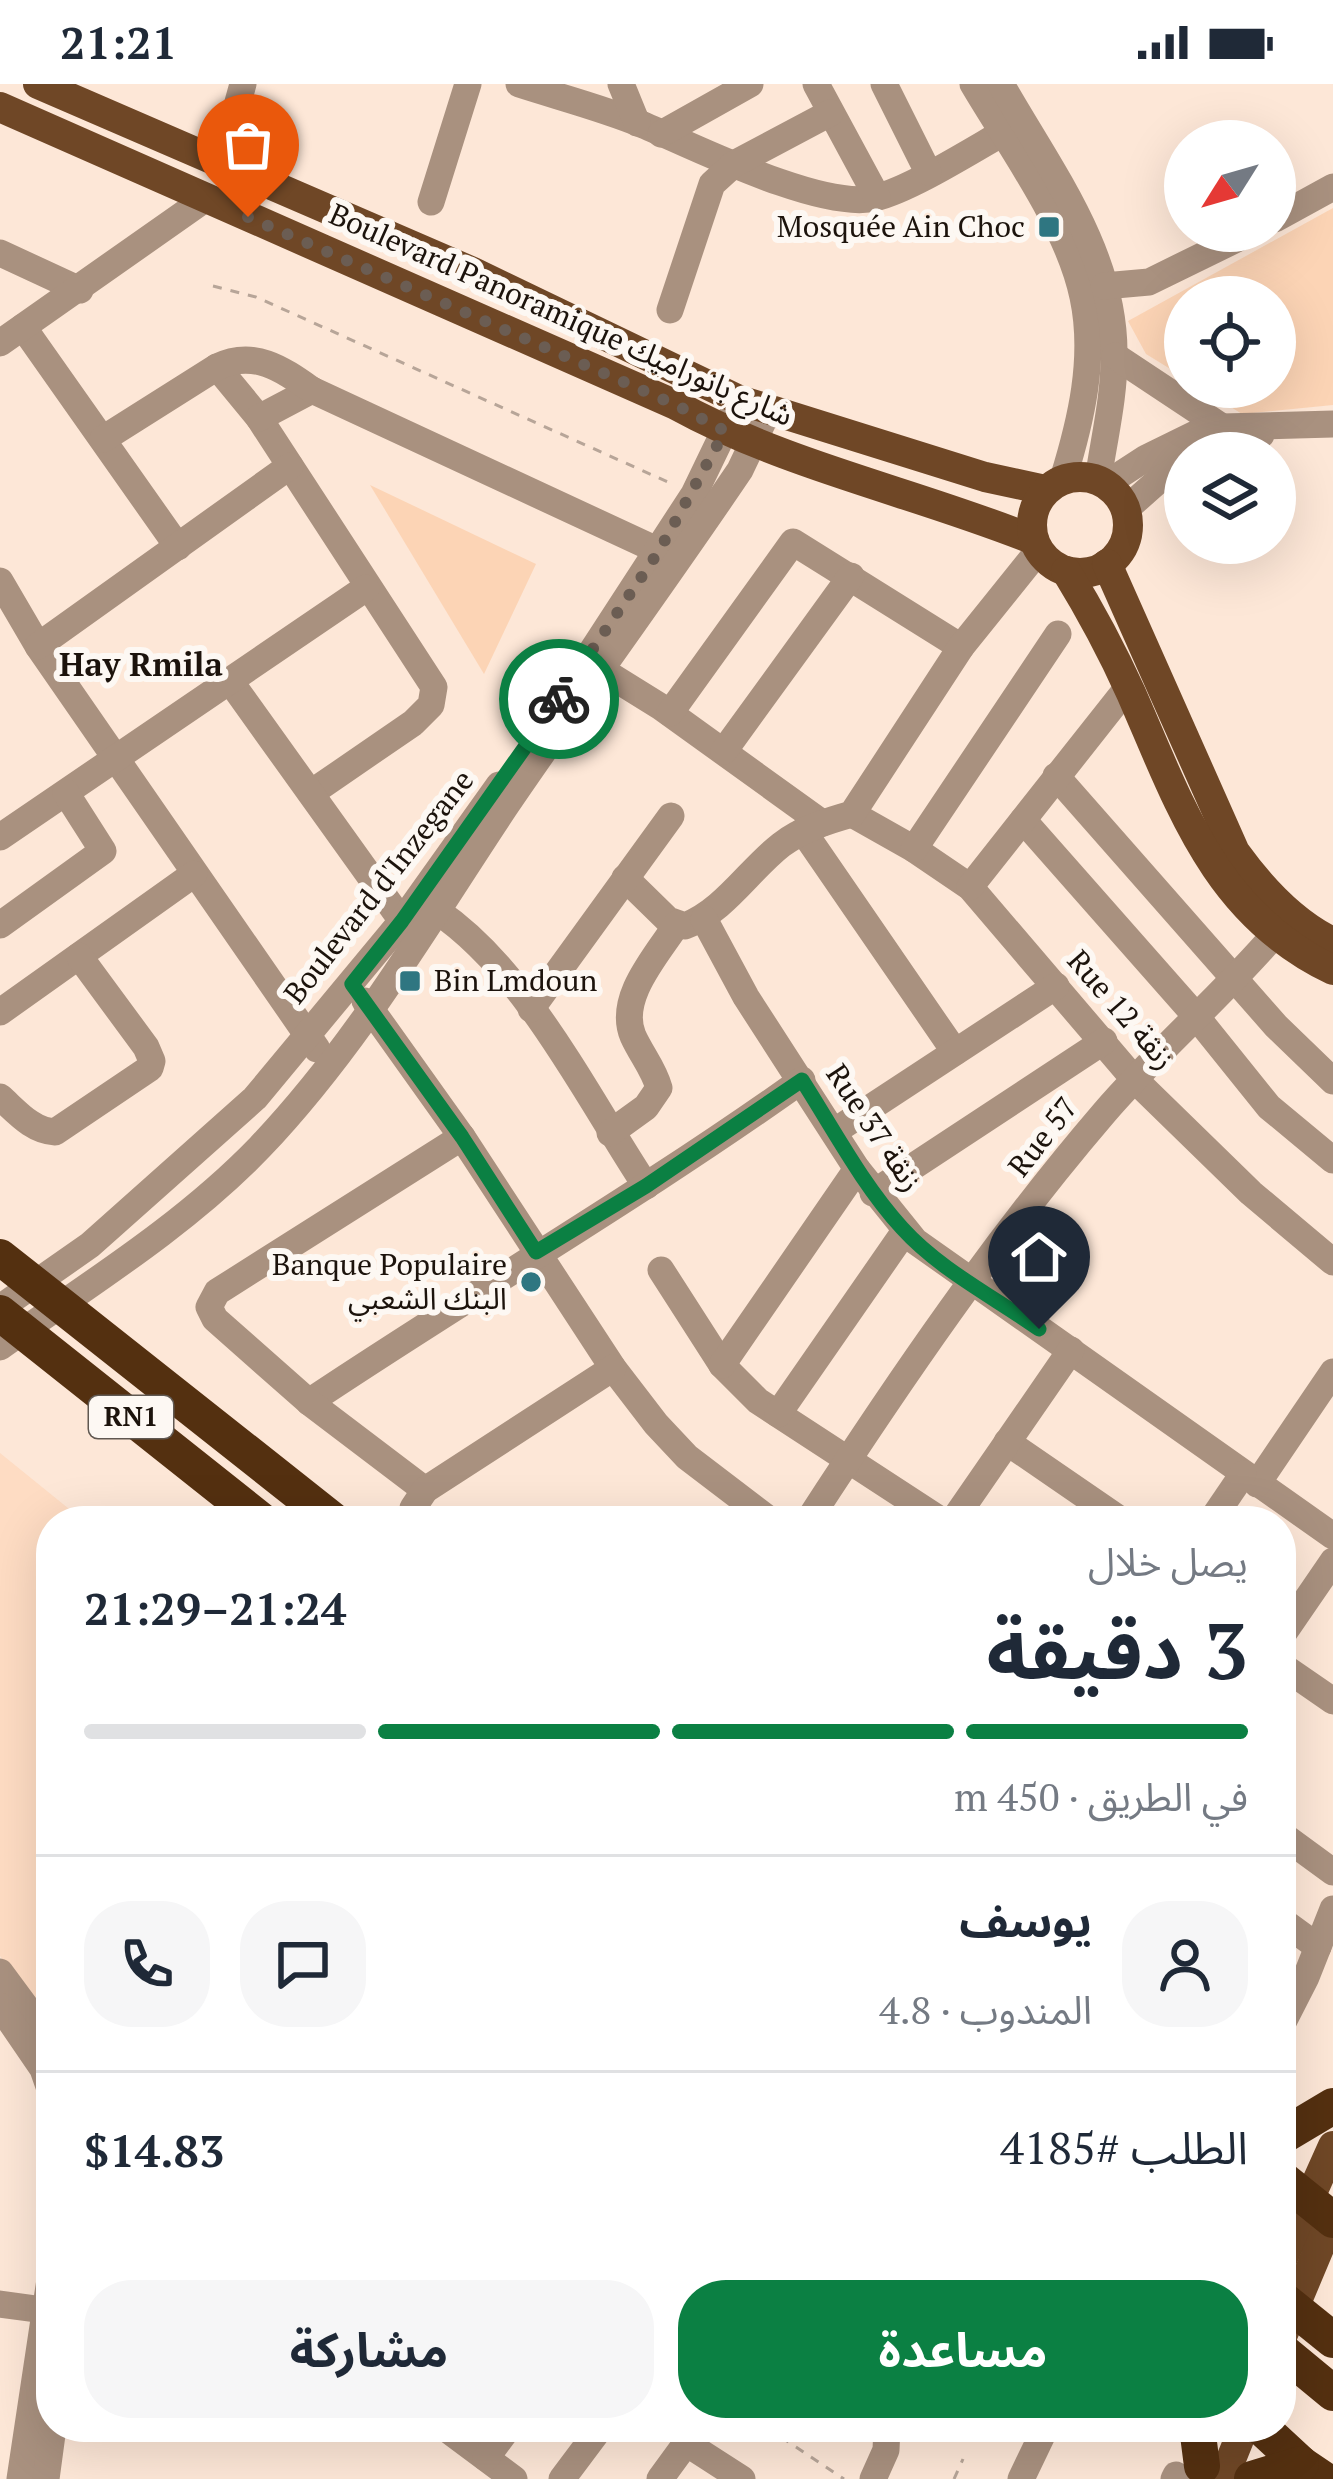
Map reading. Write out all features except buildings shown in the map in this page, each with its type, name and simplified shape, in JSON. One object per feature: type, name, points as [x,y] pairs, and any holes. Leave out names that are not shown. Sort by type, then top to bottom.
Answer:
[{"type":"highway","name":"RN1","points":[[0,1257],[315,1506]]},
{"type":"highway","name":"RN1","points":[[0,1311],[243,1506]]},
{"type":"highway","points":[[1296,2128],[1333,2106]]},
{"type":"highway","points":[[1296,2310],[1333,2340]]},
{"type":"highway","points":[[1296,2362],[1333,2393]]},
{"type":"highway","points":[[1194,2476],[1196,2442]]},
{"type":"highway","points":[[1278,2442],[1312,2472]]},
{"type":"highway","points":[[1252,2479],[1312,2472]]},
{"type":"main road","name":"Boulevard Panoramique شارع بانوراميك","points":[[38,84],[473,272],[753,405],[985,477],[1054,485]]},
{"type":"main road","name":"Boulevard Panoramique شارع بانوراميك","points":[[0,107],[676,405],[739,438],[974,516],[1036,545]]},
{"type":"main road","points":[[1066,571],[1087,572],[1107,564],[1125,541],[1125,510],[1102,482],[1087,477],[1054,485],[1033,513],[1036,545],[1066,571],[1094,617],[1205,854],[1235,898],[1303,956],[1333,970]]},
{"type":"main road","points":[[1107,564],[1235,852],[1252,876],[1298,921],[1333,942]]},
{"type":"main road","points":[[1296,2279],[1333,2146]]},
{"type":"main road","points":[[1194,2476],[1208,2442]]},
{"type":"main road","points":[[1194,2476],[1229,2442]]},
{"type":"street","points":[[232,121],[243,84]]},
{"type":"street","points":[[431,202],[468,84]]},
{"type":"street","points":[[519,84],[558,91],[734,164],[856,201],[878,197],[1012,127]]},
{"type":"street","points":[[621,84],[649,128]]},
{"type":"street","points":[[649,128],[750,84]]},
{"type":"street","points":[[816,84],[878,197]]},
{"type":"street","points":[[884,84],[928,172]]},
{"type":"street","points":[[973,84],[1012,127],[1079,219],[1104,286],[1114,356],[1102,482]]},
{"type":"street","points":[[1000,84],[1012,127],[1068,249],[1084,300],[1087,374],[1080,423],[1054,485]]},
{"type":"street","points":[[670,310],[712,184],[734,164],[830,113]]},
{"type":"street","points":[[1296,207],[1333,187]]},
{"type":"street","points":[[178,547],[103,440],[12,334],[205,199]]},
{"type":"street","points":[[1104,286],[1149,282],[1210,252]]},
{"type":"street","points":[[0,254],[80,290]]},
{"type":"street","points":[[1114,356],[1222,427]]},
{"type":"street","points":[[103,440],[232,359],[258,360],[659,551]]},
{"type":"street","points":[[217,367],[259,418],[434,687],[431,705],[413,723],[311,793]]},
{"type":"street","points":[[259,418],[313,390]]},
{"type":"street","name":"Boulevard d'Inzegane","points":[[0,1311],[90,1246],[227,1126],[352,984],[589,659],[694,494],[739,438],[753,405]]},
{"type":"street","points":[[1102,482],[1181,439],[1222,427],[1333,424]]},
{"type":"street","points":[[1270,432],[1282,428]]},
{"type":"street","name":"Boulevard d'Inzegane","points":[[0,1347],[194,1205],[256,1151],[331,1066],[740,470],[739,438]]},
{"type":"street","points":[[38,646],[290,466]]},
{"type":"street","points":[[1125,510],[1164,477]]},
{"type":"street","points":[[670,713],[788,546],[797,542],[962,647]]},
{"type":"street","points":[[610,1133],[646,1107],[659,1088],[634,1041],[628,1016],[641,981],[691,922],[768,856],[813,827],[852,814],[1036,545]]},
{"type":"street","points":[[724,751],[851,575]]},
{"type":"street","points":[[0,580],[38,646],[331,1066]]},
{"type":"street","points":[[2,833],[117,760],[366,588]]},
{"type":"street","points":[[914,848],[1058,634]]},
{"type":"street","points":[[603,670],[724,751],[813,827],[955,1052]]},
{"type":"street","points":[[230,681],[402,921]]},
{"type":"street","points":[[970,887],[1128,687]]},
{"type":"street","points":[[1056,776],[1295,1047],[1333,1081]]},
{"type":"street","points":[[0,925],[103,851],[66,793]]},
{"type":"street","name":"Rue 12 زنقة","points":[[852,814],[914,848],[970,887],[1134,1079],[1251,1192],[1333,1262]]},
{"type":"street","points":[[531,1010],[671,816]]},
{"type":"street","points":[[1023,820],[1195,1015],[1269,1107],[1333,1160]]},
{"type":"street","points":[[0,1012],[194,874]]},
{"type":"street","name":"Rue 37 زنقة","points":[[625,878],[691,922],[746,997],[874,1193],[905,1231],[970,1283],[1289,1506]]},
{"type":"street","points":[[437,911],[481,944],[531,1010],[646,1186]]},
{"type":"street","name":"Rue 57","points":[[818,1506],[970,1283],[1134,1079],[1275,934]]},
{"type":"street","points":[[0,1097],[43,1132],[55,1132],[150,1068],[150,1056],[79,956]]},
{"type":"street","points":[[352,984],[462,1137],[613,1368],[730,1506]]},
{"type":"street","points":[[835,1131],[1056,986]]},
{"type":"street","points":[[874,1193],[1104,1041]]},
{"type":"street","points":[[309,1402],[802,1080]]},
{"type":"street","points":[[425,1490],[309,1402],[214,1319],[209,1302],[462,1137]]},
{"type":"street","points":[[722,1365],[857,1168]]},
{"type":"street","points":[[778,1414],[905,1231]]},
{"type":"street","points":[[661,1270],[722,1365],[758,1401],[919,1506]]},
{"type":"street","points":[[963,1506],[1071,1351]]},
{"type":"street","points":[[414,1506],[425,1490],[613,1368]]},
{"type":"street","points":[[1225,1506],[1333,1372]]},
{"type":"street","points":[[1007,1442],[1101,1506]]},
{"type":"street","name":"Rue 37 زنقة","points":[[1296,1511],[1333,1536]]},
{"type":"street","points":[[1296,1615],[1333,1561]]},
{"type":"street","points":[[1296,1675],[1333,1701]]},
{"type":"street","points":[[1296,1845],[1333,1872]]},
{"type":"street","points":[[1296,1989],[1333,1909]]},
{"type":"street","points":[[1296,1931],[1318,1946]]},
{"type":"street","points":[[0,1972],[36,2021]]},
{"type":"street","points":[[0,2006],[36,2058]]},
{"type":"street","points":[[0,2304],[36,2309]]},
{"type":"street","points":[[20,2479],[36,2383]]},
{"type":"street","points":[[46,2479],[51,2442]]},
{"type":"street","points":[[464,2442],[514,2479]]},
{"type":"street","points":[[486,2458],[498,2442]]},
{"type":"street","points":[[562,2479],[590,2442]]},
{"type":"street","points":[[660,2479],[687,2442]]},
{"type":"street","points":[[700,2442],[742,2479]]},
{"type":"street","points":[[873,2479],[886,2442]]},
{"type":"street","points":[[1022,2479],[1039,2442]]},
{"type":"path","points":[[213,286],[256,297],[694,494]]},
{"type":"path","points":[[788,2442],[844,2479]]},
{"type":"path","points":[[954,2479],[963,2459]]},
{"type":"shaded area","points":[[1333,208],[1333,405],[1242,414],[1232,408],[1296,408],[1296,276],[1210,276],[1253,252],[1296,252],[1296,228]]},
{"type":"shaded area","points":[[1164,301],[1164,365],[1146,354],[1128,321]]},
{"type":"shaded area","points":[[370,485],[536,564],[484,674]]},
{"type":"shaded area","points":[[0,1453],[65,1506],[36,1506],[36,2002],[0,1956]]},
{"type":"way so far","points":[[248,217],[676,405],[725,431],[659,551],[559,699]]},
{"type":"place","name":"Mosquée Ain Choc","points":[[1049,227]]},
{"type":"place","name":"Bin Lmdoun","points":[[410,981]]},
{"type":"place","name":"Banque Populaire البنك الشعبي","points":[[531,1282]]},
{"type":"district","name":"Hay Rmila","points":[[141,664]]},
{"type":"route","points":[[559,699],[352,984],[462,1137],[536,1252],[646,1186],[802,1080],[874,1193],[915,1241],[1039,1329]]}]
